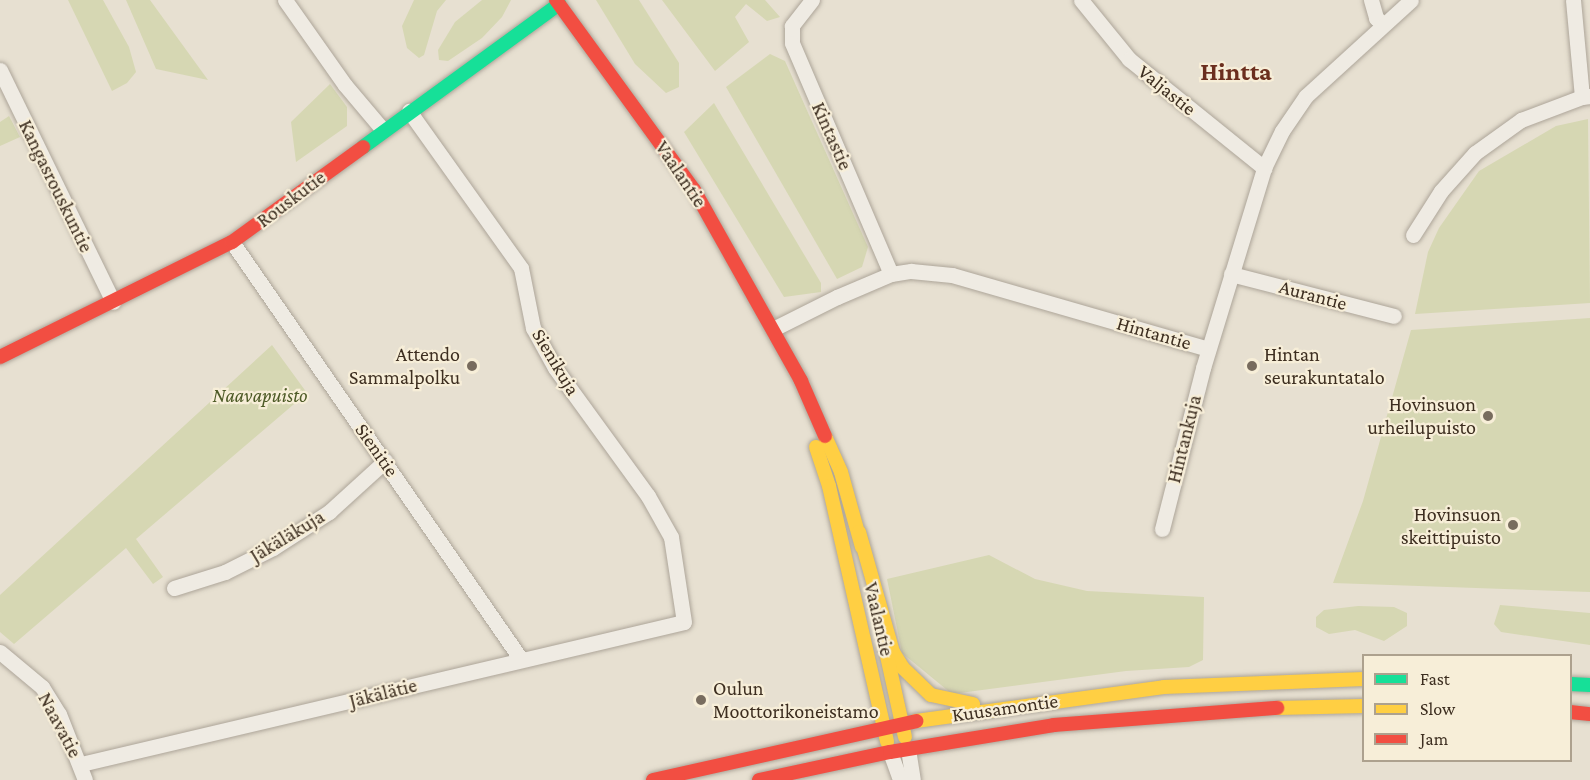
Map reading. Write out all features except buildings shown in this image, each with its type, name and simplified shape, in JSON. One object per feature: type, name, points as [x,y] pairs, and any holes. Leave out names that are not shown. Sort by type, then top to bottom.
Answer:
[{"type":"main road","name":"Rouskutie","points":[[0,357],[232,242],[557,2]]},
{"type":"main road","name":"Vaalantie","points":[[557,2],[694,190],[789,360],[841,472],[859,532],[908,749]]},
{"type":"main road","name":"Vaalantie","points":[[789,360],[795,390],[829,486],[890,752]]},
{"type":"main road","points":[[859,532],[893,652],[909,676],[931,695],[990,709]]},
{"type":"main road","name":"Kuusamontie","points":[[652,780],[884,726],[990,709],[1164,687],[1362,679]]},
{"type":"main road","points":[[1572,684],[1590,686]]},
{"type":"main road","name":"Kuusamontie","points":[[759,780],[890,752],[1054,725],[1253,708],[1362,706]]},
{"type":"main road","points":[[1572,712],[1590,714]]},
{"type":"street","points":[[285,0],[345,85],[383,130]]},
{"type":"street","name":"Kintastie","points":[[812,0],[792,26],[792,43],[891,274]]},
{"type":"street","name":"Valjastie","points":[[1081,0],[1129,59],[1264,168]]},
{"type":"street","points":[[1371,0],[1376,18],[1383,24]]},
{"type":"street","name":"Hintantie","points":[[773,329],[891,274],[911,271],[952,276],[1208,349],[1264,168],[1282,131],[1306,96],[1412,0]]},
{"type":"street","points":[[1413,235],[1441,191],[1475,153],[1521,120],[1586,97],[1573,0]]},
{"type":"street","name":"Kangasrouskuntie","points":[[0,70],[113,302]]},
{"type":"street","name":"Sienikuja","points":[[409,111],[521,268],[533,328],[555,368],[648,496],[671,537],[684,621]]},
{"type":"street","name":"Sienitie","points":[[232,242],[520,658]]},
{"type":"street","name":"Aurantie","points":[[1231,274],[1394,316]]},
{"type":"street","name":"Hintankuja","points":[[1162,529],[1208,349]]},
{"type":"street","name":"Jäkäläkuja","points":[[174,588],[225,572],[273,548],[329,512],[385,461]]},
{"type":"street","name":"Jäkälätie","points":[[81,764],[250,727],[520,658],[684,621]]},
{"type":"street","name":"Naavatie","points":[[2,658],[18,664],[42,687],[59,714],[86,780]]},
{"type":"street","points":[[908,749],[913,780]]},
{"type":"street","points":[[890,752],[900,780]]},
{"type":"green space","points":[[68,0],[103,0],[129,47],[136,72],[127,83],[112,91]]},
{"type":"green space","points":[[126,0],[150,0],[208,80],[156,69]]},
{"type":"green space","points":[[414,0],[446,0],[437,11],[424,55],[419,58],[407,48],[402,26]]},
{"type":"green space","points":[[482,0],[511,0],[502,17],[482,38],[448,61],[439,60],[438,50],[455,22]]},
{"type":"green space","points":[[596,0],[639,0],[679,63],[679,87],[666,93],[635,64]]},
{"type":"green space","points":[[662,0],[765,0],[780,17],[767,21],[746,4],[735,17],[749,42],[715,71]]},
{"type":"green space","points":[[770,54],[785,61],[868,247],[862,267],[837,279],[726,87]]},
{"type":"green space","points":[[330,84],[347,107],[347,126],[296,162],[291,122]]},
{"type":"green space","points":[[714,103],[821,283],[821,292],[784,297],[684,132]]},
{"type":"green space","points":[[9,116],[20,137],[0,146],[0,122]]},
{"type":"green space","points":[[1588,119],[1590,303],[1415,314],[1428,252],[1439,228],[1479,171],[1556,126]]},
{"type":"green space","name":"Hovinsuon urheilupuisto","points":[[1590,318],[1590,592],[1333,583],[1363,501],[1411,330]]},
{"type":"green space","name":"Naavapuisto","points":[[272,345],[307,393],[136,539],[163,577],[153,584],[126,548],[14,644],[0,632],[0,595]]},
{"type":"green space","points":[[989,555],[1035,579],[1087,591],[1204,597],[1203,660],[1189,667],[1126,671],[952,694],[902,653],[887,579]]},
{"type":"green space","points":[[1500,605],[1590,613],[1590,645],[1501,632],[1494,624]]},
{"type":"green space","points":[[1358,606],[1394,607],[1407,613],[1407,626],[1384,641],[1355,630],[1329,634],[1316,627],[1316,617],[1324,610]]},
{"type":"traffic: fast","points":[[363,147],[559,4]]},
{"type":"traffic: fast","points":[[1572,684],[1590,685]]},
{"type":"traffic: slow","points":[[825,436],[841,472],[862,547]]},
{"type":"traffic: slow","points":[[816,447],[829,486],[887,741]]},
{"type":"traffic: slow","points":[[859,532],[893,652],[903,668],[931,695],[973,704]]},
{"type":"traffic: slow","points":[[885,647],[905,737]]},
{"type":"traffic: slow","points":[[916,721],[1164,687],[1362,679]]},
{"type":"traffic: slow","points":[[1277,708],[1362,706]]},
{"type":"traffic: jam","points":[[556,0],[694,190],[801,381],[825,436]]},
{"type":"traffic: jam","points":[[0,357],[232,242],[363,147]]},
{"type":"traffic: jam","points":[[759,780],[890,752],[1054,725],[1277,708]]},
{"type":"traffic: jam","points":[[1572,712],[1590,714]]},
{"type":"traffic: jam","points":[[653,780],[916,721]]},
{"type":"place","name":"Attendo Sammalpolku","points":[[472,366]]},
{"type":"place","name":"Hintan seurakuntatalo","points":[[1252,366]]},
{"type":"place","name":"Hovinsuon urheilupuisto","points":[[1488,416]]},
{"type":"place","name":"Hovinsuon skeittipuisto","points":[[1513,525]]},
{"type":"place","name":"Oulun Moottorikoneistamo","points":[[701,700]]},
{"type":"district","name":"Hintta","points":[[1236,72]]}]
